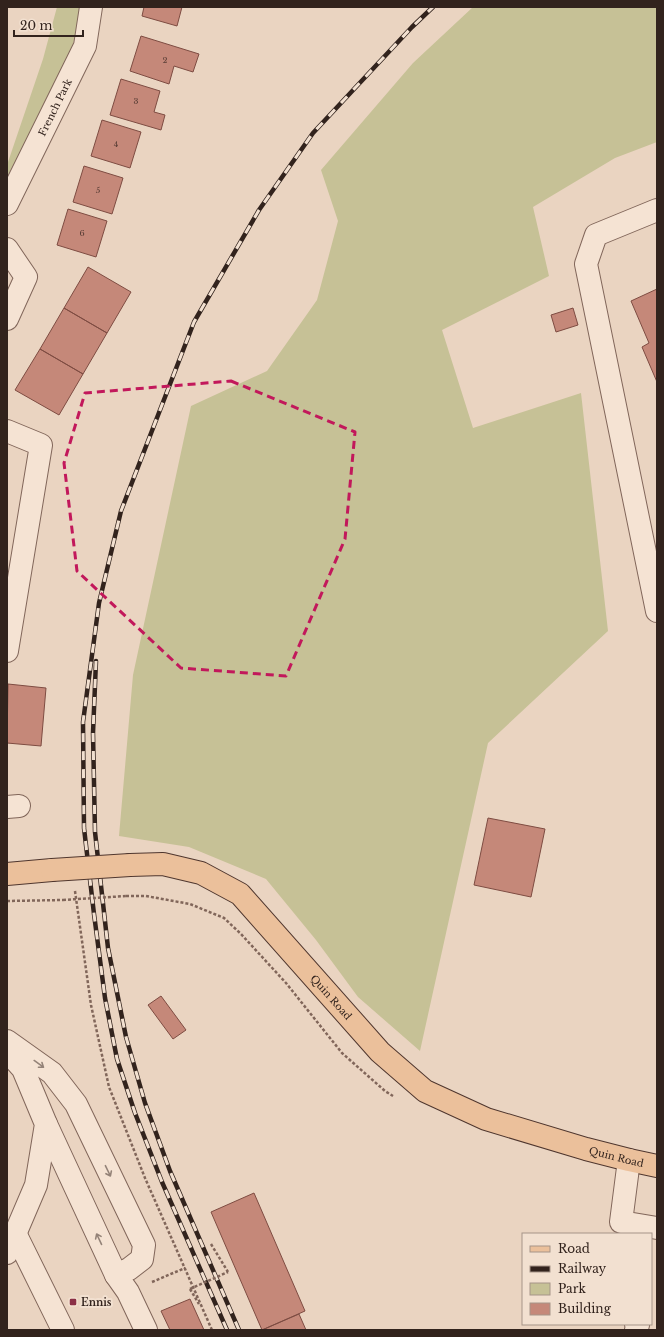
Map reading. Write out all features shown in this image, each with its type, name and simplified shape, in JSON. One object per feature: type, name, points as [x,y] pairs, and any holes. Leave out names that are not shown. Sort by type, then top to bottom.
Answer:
[{"type":"main road","name":"Quin Road","points":[[7,874],[163,864],[201,873],[240,894],[380,1052],[425,1091],[486,1119],[586,1149],[657,1166]]},
{"type":"street","name":"French Park","points":[[7,204],[85,46],[91,7]]},
{"type":"street","points":[[657,210],[596,235],[586,264],[657,611]]},
{"type":"street","points":[[7,249],[26,277],[7,318]]},
{"type":"street","points":[[7,431],[41,445],[15,548],[7,651]]},
{"type":"street","points":[[7,1041],[52,1073],[76,1104],[144,1245],[142,1259],[129,1269],[122,1283]]},
{"type":"street","points":[[7,1051],[23,1069],[46,1124],[146,1330]]},
{"type":"street","points":[[7,1253],[36,1185],[46,1124]]},
{"type":"street","points":[[620,1228],[629,1160]]},
{"type":"street","points":[[620,1228],[657,1228]]},
{"type":"street","points":[[620,1228],[646,1233]]},
{"type":"street","points":[[15,1234],[63,1330]]},
{"type":"path","points":[[75,891],[91,1005],[109,1087],[145,1178],[212,1330]]},
{"type":"path","points":[[7,901],[146,896],[190,904],[224,918],[241,934],[286,983],[342,1053],[385,1091]]},
{"type":"path","points":[[205,1314],[190,1288],[228,1272],[211,1244]]},
{"type":"path","points":[[122,1283],[185,1268]]},
{"type":"highlighted area","points":[[231,381],[355,432],[345,539],[286,676],[181,668],[77,571],[64,463],[85,393]]},
{"type":"green space","points":[[57,7],[80,7],[72,51],[7,177],[7,165],[43,59]]},
{"type":"green space","points":[[473,7],[657,7],[657,142],[615,158],[533,207],[549,276],[442,330],[473,428],[581,393],[608,631],[488,743],[420,1051],[358,997],[316,940],[266,879],[189,847],[119,836],[133,675],[191,406],[267,371],[317,300],[338,221],[321,170],[413,63]]},
{"type":"building","points":[[144,7],[182,7],[177,26],[142,16]]},
{"type":"building","points":[[141,36],[199,54],[193,72],[174,66],[169,84],[130,71]]},
{"type":"building","points":[[121,79],[160,91],[154,112],[165,115],[161,130],[110,115]]},
{"type":"building","points":[[102,120],[141,132],[130,168],[91,156]]},
{"type":"building","points":[[84,166],[123,178],[112,214],[73,202]]},
{"type":"building","points":[[68,209],[107,221],[96,257],[57,245]]},
{"type":"building","points":[[88,267],[131,292],[107,333],[64,308]]},
{"type":"building","points":[[657,289],[657,382],[642,347],[649,343],[631,301]]},
{"type":"building","points":[[64,308],[107,333],[83,374],[40,349]]},
{"type":"building","points":[[573,308],[578,325],[556,332],[551,315]]},
{"type":"building","points":[[40,349],[83,374],[59,415],[15,390]]},
{"type":"building","points":[[8,684],[46,688],[41,746],[7,743]]},
{"type":"building","points":[[488,818],[545,829],[531,897],[474,885]]},
{"type":"building","points":[[161,996],[186,1030],[173,1039],[148,1005]]},
{"type":"building","points":[[254,1193],[305,1311],[262,1330],[211,1212]]},
{"type":"building","points":[[190,1299],[204,1330],[170,1330],[161,1311]]},
{"type":"building","points":[[299,1314],[306,1330],[262,1330]]},
{"type":"railway","points":[[227,1330],[162,1182],[135,1113],[117,1059],[105,998],[84,828],[83,722],[99,603],[121,511],[194,322],[259,210],[313,133],[412,27],[433,7]]},
{"type":"railway","points":[[96,661],[93,733],[95,832],[108,948],[126,1037],[145,1103],[170,1171],[239,1330]]},
{"type":"place","name":"Ennis","points":[[73,1302]]}]
